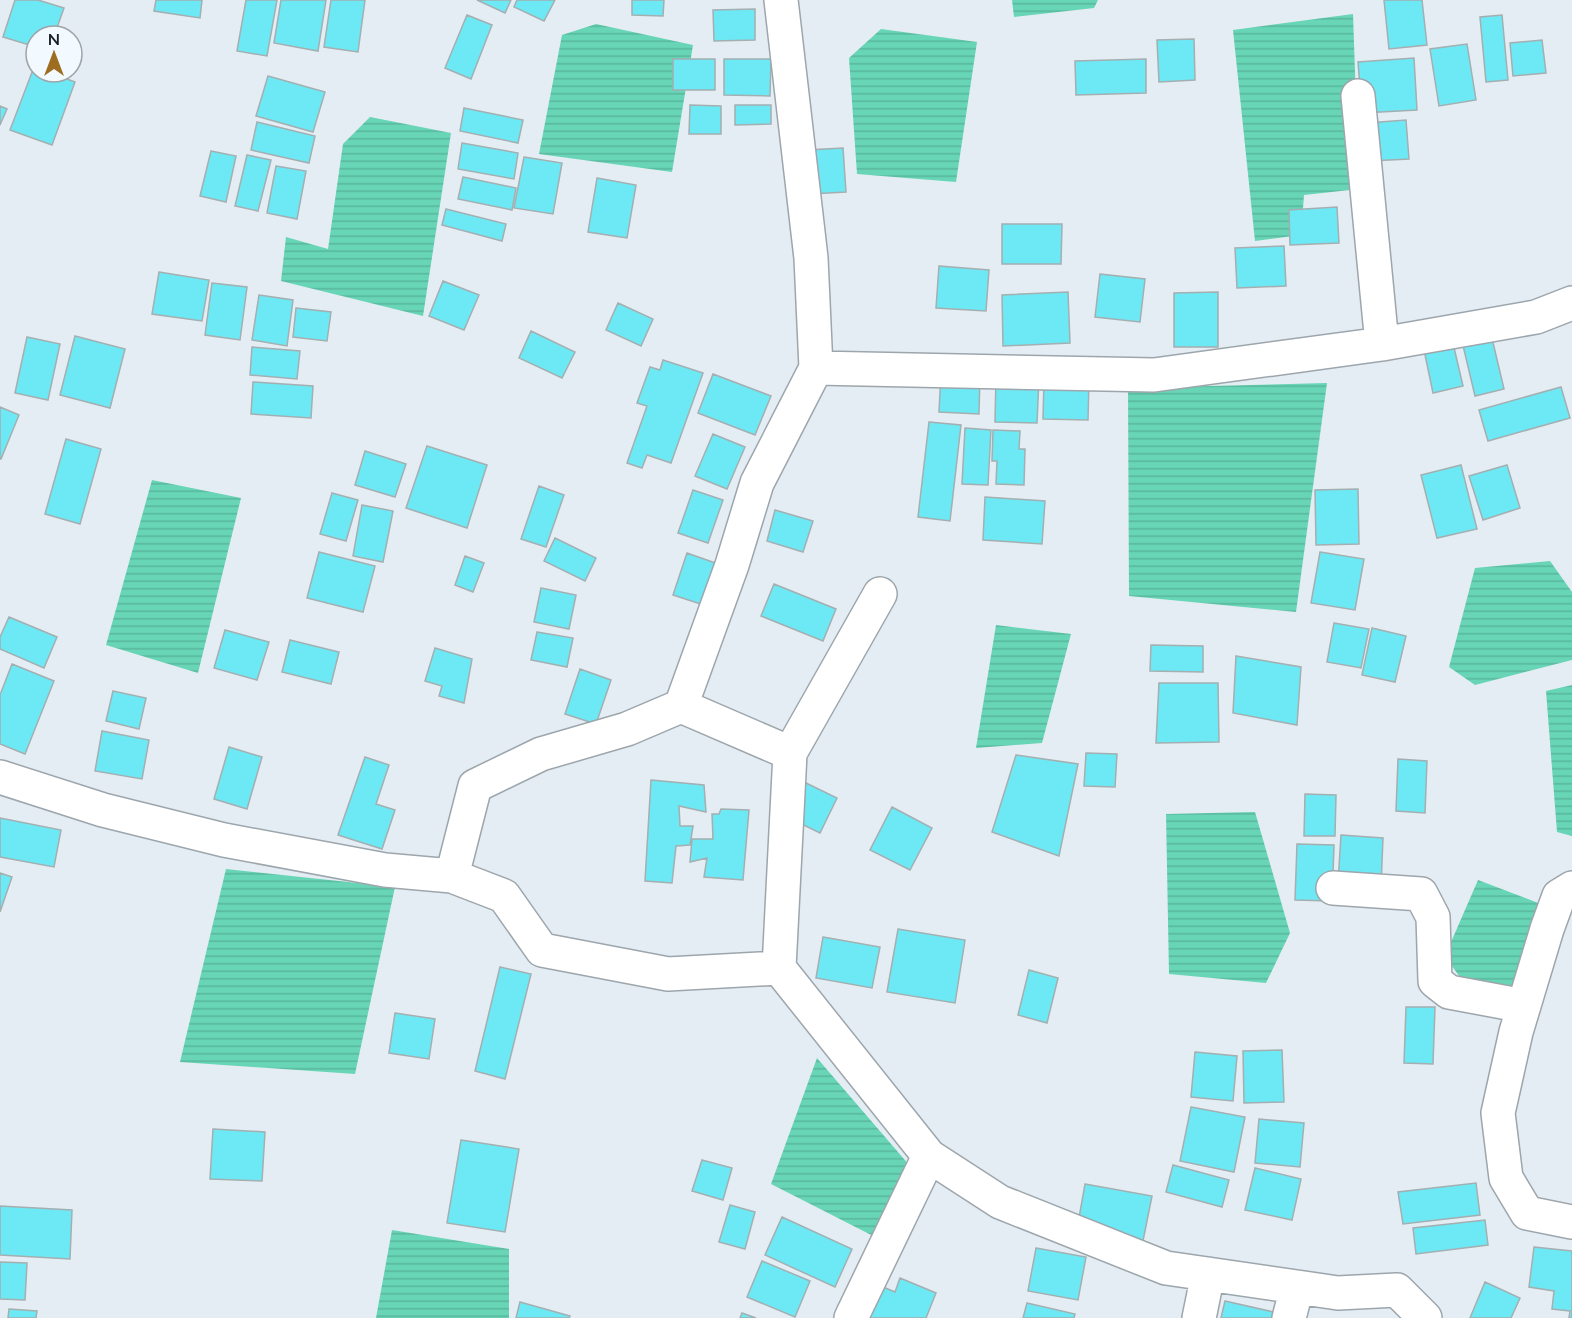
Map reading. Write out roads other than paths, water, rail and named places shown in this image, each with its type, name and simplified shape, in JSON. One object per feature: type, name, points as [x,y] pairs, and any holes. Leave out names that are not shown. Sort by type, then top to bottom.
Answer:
[{"type":"street","points":[[681,706],[732,565],[757,483],[816,368],[811,258],[781,0]]},
{"type":"street","points":[[1358,96],[1382,344]]},
{"type":"street","points":[[816,368],[1154,375],[1382,344],[1536,316],[1572,303]]},
{"type":"street","points":[[880,594],[790,753],[779,968],[929,1156],[1000,1202],[1166,1268],[1338,1293],[1397,1290],[1425,1318]]},
{"type":"street","points":[[452,876],[475,786],[541,754],[627,729],[681,706],[790,753]]},
{"type":"street","points":[[0,777],[103,810],[224,840],[385,870],[452,876],[504,896],[542,950],[668,974],[779,968]]},
{"type":"street","points":[[1333,888],[1421,894],[1433,917],[1435,981],[1449,992],[1524,1006]]},
{"type":"street","points":[[1572,888],[1558,896],[1524,1006],[1498,1113],[1506,1178],[1527,1213],[1572,1222]]},
{"type":"street","points":[[851,1318],[929,1156]]},
{"type":"street","points":[[1199,1318],[1208,1274]]},
{"type":"street","points":[[1289,1318],[1297,1287]]}]
